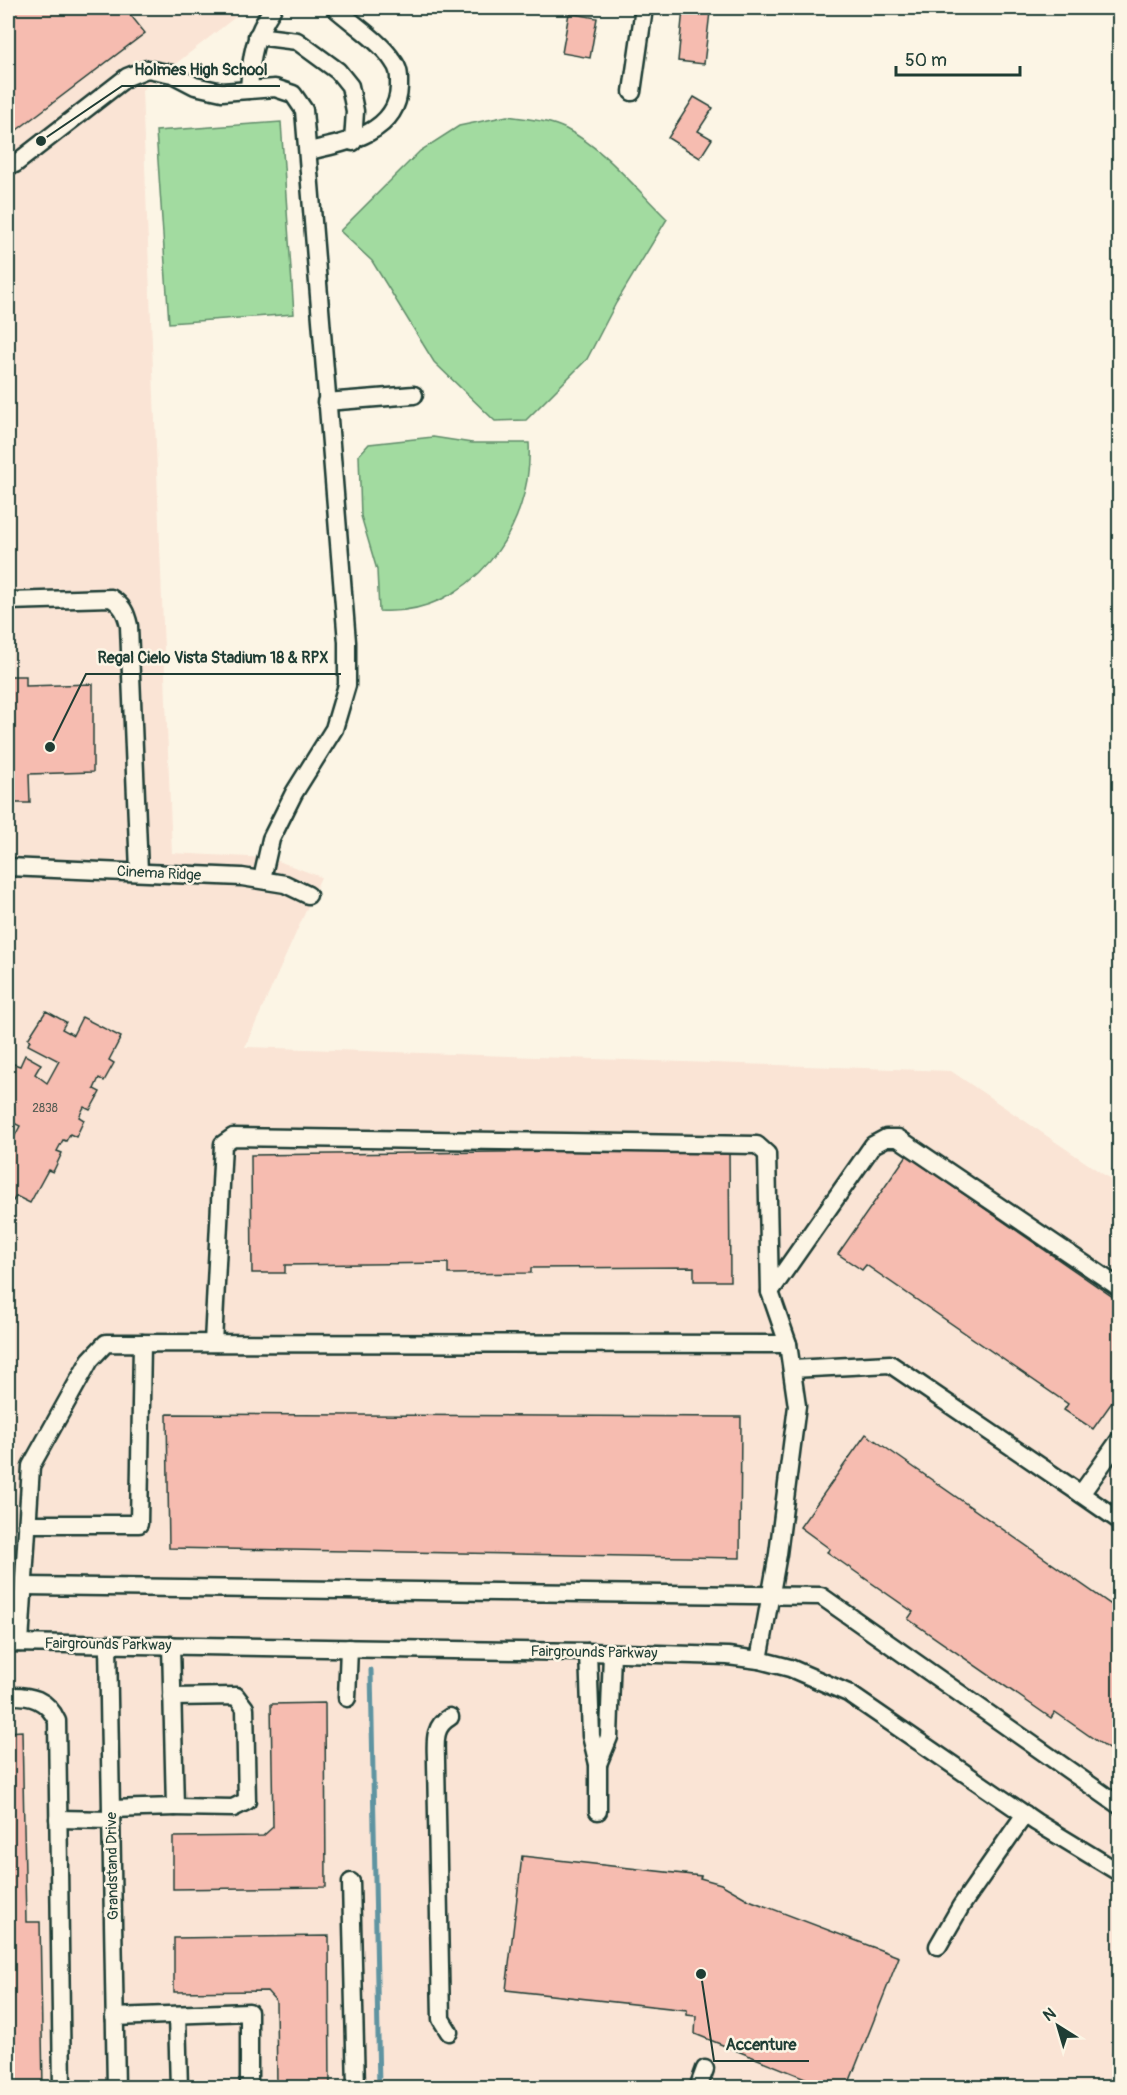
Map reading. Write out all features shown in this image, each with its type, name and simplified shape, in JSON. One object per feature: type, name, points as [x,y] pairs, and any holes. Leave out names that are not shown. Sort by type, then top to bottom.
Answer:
[{"type":"street","points":[[249,90],[251,50],[273,8]]},
{"type":"street","points":[[309,152],[353,142],[377,128],[395,111],[400,72],[392,59],[334,8]]},
{"type":"street","points":[[632,92],[644,8]]},
{"type":"street","points":[[257,36],[297,41],[338,71],[350,86],[355,111],[353,142]]},
{"type":"street","points":[[15,164],[127,77],[147,69],[172,74],[195,86],[222,92],[275,88],[294,94],[304,110],[347,642],[347,685],[334,729],[294,793],[271,839],[262,879]]},
{"type":"street","points":[[326,402],[414,395]]},
{"type":"street","points":[[8,601],[111,598],[121,604],[126,613],[129,626],[139,872]]},
{"type":"street","name":"Cinema Ridge","points":[[8,867],[262,879],[285,884],[308,895]]},
{"type":"street","points":[[213,1343],[223,1144],[233,1137],[757,1145],[767,1154],[770,1292],[788,1344],[797,1406],[771,1597],[759,1660]]},
{"type":"street","points":[[770,1292],[873,1145],[886,1138],[898,1138],[1119,1288]]},
{"type":"street","points":[[14,1643],[24,1586],[31,1466],[90,1360],[106,1343],[788,1344]]},
{"type":"street","points":[[27,1524],[139,1524],[142,1343]]},
{"type":"street","points":[[792,1369],[890,1364],[1119,1521]]},
{"type":"street","points":[[1081,1494],[1119,1439]]},
{"type":"street","points":[[24,1586],[821,1596],[1119,1806]]},
{"type":"street","name":"Fairgrounds Parkway","points":[[14,1643],[588,1652],[728,1656],[759,1660],[820,1678],[848,1693],[1025,1814],[1119,1873]]},
{"type":"street","name":"Grandstand Drive","points":[[108,1644],[116,2088]]},
{"type":"street","points":[[171,1645],[175,1807]]},
{"type":"street","points":[[347,1698],[349,1648]]},
{"type":"street","points":[[588,1652],[591,1736],[598,1764],[598,1811]]},
{"type":"street","points":[[598,1764],[609,1737],[612,1653]]},
{"type":"street","points":[[8,1696],[25,1696],[42,1701],[52,1710],[57,1721],[62,2088]]},
{"type":"street","points":[[58,1819],[175,1807],[233,1808],[247,1801],[245,1708],[236,1696],[172,1697]]},
{"type":"street","points":[[449,2032],[441,2019],[436,1730],[442,1721],[450,1717]]},
{"type":"street","points":[[938,1946],[961,1906],[1025,1814]]},
{"type":"street","points":[[351,1882],[356,2088]]},
{"type":"street","points":[[114,2017],[249,2012],[249,2088]]},
{"type":"street","points":[[177,2014],[179,2088]]},
{"type":"street","points":[[698,2088],[705,2069]]},
{"type":"street","points":[[1116,2088],[1119,2082]]},
{"type":"shaded area","points":[[8,8],[247,8],[142,90],[172,853],[270,858],[321,877],[245,1047],[951,1071],[1119,1185],[1119,2087],[8,2088]]},
{"type":"green space","points":[[507,116],[552,124],[580,137],[607,158],[667,219],[616,303],[587,359],[526,420],[495,421],[434,362],[372,261],[340,231],[420,151],[459,126]]},
{"type":"green space","points":[[281,122],[294,314],[169,323],[156,131]]},
{"type":"green space","points":[[433,437],[472,443],[529,443],[528,475],[520,506],[508,535],[490,561],[468,583],[442,599],[412,609],[379,611],[377,570],[361,516],[359,455],[369,444]]},
{"type":"building","points":[[13,8],[125,8],[145,33],[13,133],[8,125],[8,11]]},
{"type":"building","points":[[683,9],[710,12],[704,64],[678,61]]},
{"type":"building","points":[[569,13],[597,18],[590,58],[562,53]]},
{"type":"building","points":[[694,97],[713,108],[698,131],[712,139],[700,158],[668,138]]},
{"type":"building","points":[[8,676],[26,676],[26,686],[93,684],[93,772],[29,774],[30,803],[8,803]]},
{"type":"building","points":[[46,1011],[66,1022],[62,1029],[73,1035],[82,1017],[121,1037],[109,1060],[114,1063],[104,1081],[99,1078],[94,1089],[100,1092],[90,1110],[84,1107],[79,1117],[84,1120],[76,1137],[70,1134],[66,1141],[63,1140],[57,1151],[62,1153],[53,1172],[48,1170],[30,1203],[16,1196],[13,1201],[8,1198],[8,1141],[11,1143],[20,1126],[8,1120],[8,1062],[20,1066],[25,1055],[41,1064],[35,1074],[47,1083],[59,1061],[28,1045],[30,1040],[28,1039]]},
{"type":"building","points":[[729,1149],[730,1281],[694,1281],[694,1267],[531,1268],[531,1273],[448,1274],[448,1263],[285,1265],[285,1273],[252,1273],[251,1155]]},
{"type":"building","points":[[907,1155],[1120,1302],[1120,1391],[1093,1429],[1064,1410],[1068,1404],[866,1265],[862,1270],[838,1254]]},
{"type":"building","points":[[167,1414],[741,1417],[740,1558],[169,1548]]},
{"type":"building","points":[[866,1434],[1120,1611],[1120,1757],[1055,1712],[1051,1718],[908,1619],[913,1612],[827,1552],[830,1549],[800,1527]]},
{"type":"building","points":[[325,1703],[326,1887],[173,1889],[173,1837],[263,1836],[273,1827],[271,1704]]},
{"type":"building","points":[[22,1731],[26,1922],[40,1922],[43,2088],[8,2088],[8,1732]]},
{"type":"building","points":[[522,1856],[701,1876],[700,1878],[721,1884],[749,1900],[899,1957],[847,2088],[830,2088],[695,2034],[696,2016],[687,2015],[687,2010],[506,1990]]},
{"type":"building","points":[[329,1936],[330,2088],[277,2088],[276,2001],[267,1991],[174,1992],[174,1938]]},
{"type":"waterway","points":[[371,1670],[379,2088]]},
{"type":"place","name":"Holmes High School","points":[[41,141]]},
{"type":"place","name":"Regal Cielo Vista Stadium 18 & RPX","points":[[50,747]]},
{"type":"place","name":"Accenture","points":[[701,1974]]}]
